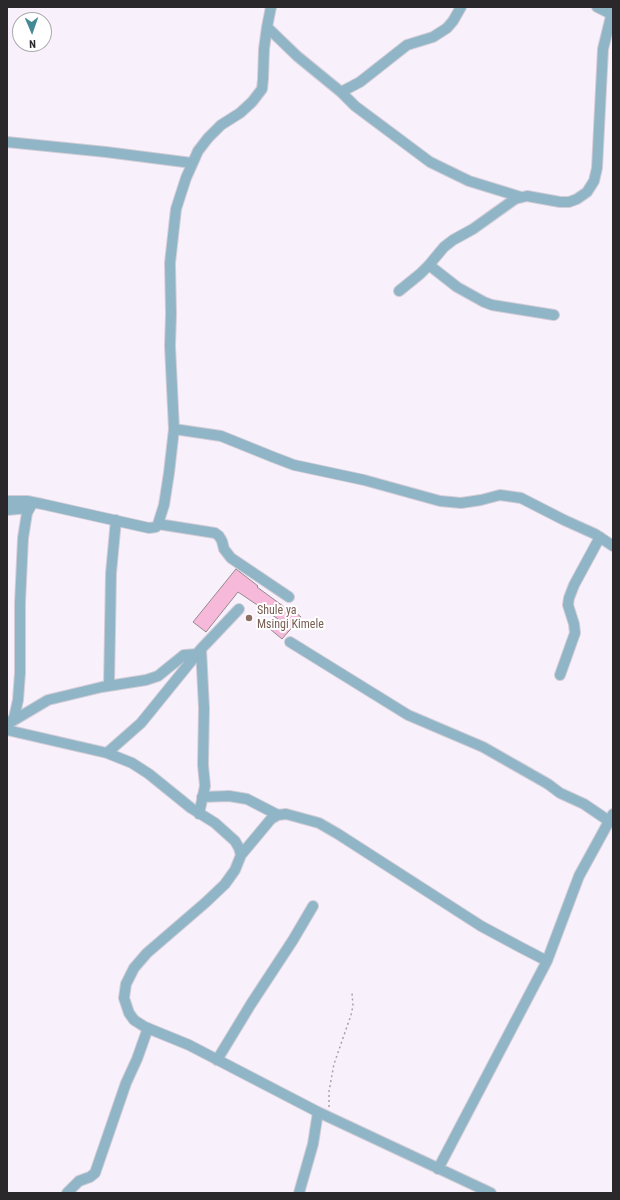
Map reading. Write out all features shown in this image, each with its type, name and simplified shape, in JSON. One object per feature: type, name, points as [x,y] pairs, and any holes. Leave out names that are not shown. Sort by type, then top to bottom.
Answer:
[{"type":"street","points":[[7,501],[116,520],[149,528],[156,527],[158,524],[164,505],[174,429],[170,346],[170,263],[176,209],[186,178],[198,151],[221,125],[240,113],[252,102],[262,89],[264,79],[264,49],[271,7]]},
{"type":"street","points":[[341,92],[360,82],[407,45],[433,37],[447,28],[461,7]]},
{"type":"street","points":[[399,291],[429,265],[453,240],[473,229],[506,205],[521,197],[527,196],[560,202],[569,202],[577,199],[587,192],[594,181],[597,168],[603,49],[612,11],[597,7]]},
{"type":"street","points":[[267,27],[297,56],[341,92],[355,106],[430,162],[469,181],[521,197]]},
{"type":"street","points":[[7,142],[106,152],[192,163]]},
{"type":"street","points":[[429,265],[457,287],[484,302],[492,305],[554,315]]},
{"type":"street","points":[[174,429],[221,436],[273,458],[294,465],[364,480],[440,502],[461,503],[500,495],[521,498],[600,537],[613,546]]},
{"type":"street","points":[[7,510],[31,505]]},
{"type":"street","points":[[8,726],[16,712],[20,673],[21,567],[23,538],[27,513],[31,505]]},
{"type":"street","points":[[109,686],[111,573],[116,520]]},
{"type":"street","points":[[158,524],[219,536],[224,549],[231,558],[289,597]]},
{"type":"street","points":[[560,675],[575,633],[574,624],[568,605],[569,598],[574,585],[600,537]]},
{"type":"street","points":[[107,754],[141,723],[199,651],[239,609]]},
{"type":"street","points":[[290,642],[408,715],[483,747],[548,784],[560,793],[611,817],[579,876],[547,961],[438,1169]]},
{"type":"street","points":[[8,726],[48,700],[109,686],[146,680],[158,676],[184,655],[199,651]]},
{"type":"street","points":[[199,651],[204,708],[203,765],[205,786],[199,814]]},
{"type":"street","points":[[8,726],[107,754],[132,763],[149,774],[173,795],[199,814],[215,823],[235,841],[241,855]]},
{"type":"street","points":[[202,797],[229,796],[246,799],[278,815]]},
{"type":"street","points":[[491,1193],[318,1112],[189,1045],[148,1028],[134,1020],[129,1013],[124,998],[126,984],[134,968],[148,953],[225,884],[235,870],[241,855],[271,819],[278,815],[286,814],[319,823],[332,830],[418,884],[454,909],[547,961]]},
{"type":"street","points":[[217,1060],[242,1017],[293,940],[313,906]]},
{"type":"street","points":[[67,1193],[79,1181],[90,1178],[95,1172],[126,1084],[148,1028]]},
{"type":"street","points":[[299,1193],[313,1144],[318,1112]]},
{"type":"path","points":[[331,1118],[328,1103],[329,1091],[334,1064],[351,1015],[353,1006],[352,993]]},
{"type":"building","points":[[236,569],[258,586],[257,587],[287,609],[289,607],[301,617],[282,639],[270,629],[278,619],[238,592],[206,632],[193,622]]},
{"type":"place","name":"Shule ya Msingi Kimele","points":[[249,618]]}]
